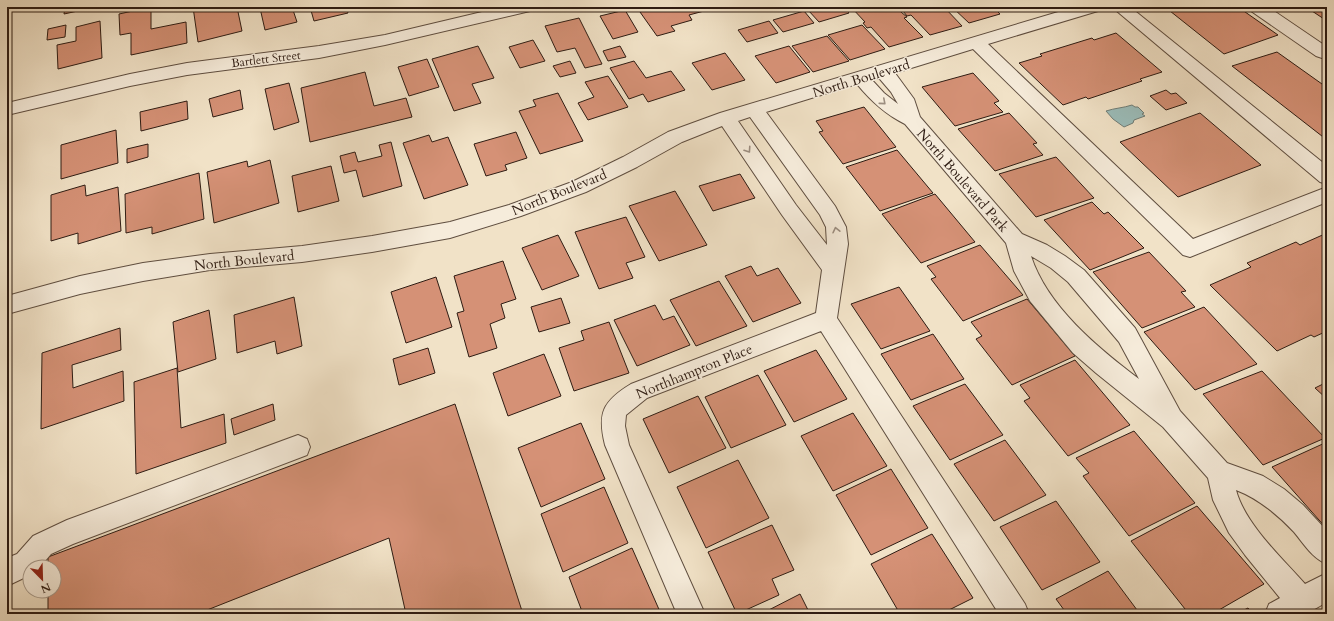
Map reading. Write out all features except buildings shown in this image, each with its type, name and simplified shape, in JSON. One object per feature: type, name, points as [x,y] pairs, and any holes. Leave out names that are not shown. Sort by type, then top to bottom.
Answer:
[{"type":"street","name":"Bartlett Street","points":[[7,109],[130,80],[187,69],[319,52],[385,40],[524,7]]},
{"type":"street","name":"North Boulevard","points":[[7,305],[80,285],[143,272],[210,262],[302,254],[372,244],[450,230],[514,211],[579,186],[630,162],[675,137],[726,118],[1092,7]]},
{"type":"street","points":[[1257,7],[1322,52]]},
{"type":"street","points":[[1126,12],[1327,177]]},
{"type":"street","points":[[976,42],[1190,249],[1327,194]]},
{"type":"street","name":"North Boulevard Park","points":[[883,71],[904,94],[910,106],[911,119]]},
{"type":"street","name":"North Boulevard Park","points":[[860,78],[880,100],[893,111],[911,119],[1015,240],[1025,271],[1038,295],[1081,346],[1172,420],[1218,472],[1226,500],[1238,524],[1254,546],[1290,608],[1327,587]]},
{"type":"street","points":[[754,110],[828,211],[836,227],[838,244],[826,320],[1015,614]]},
{"type":"street","points":[[726,118],[773,187],[833,268]]},
{"type":"street","points":[[773,187],[803,176]]},
{"type":"street","name":"North Boulevard Park","points":[[1015,240],[1052,258],[1076,276],[1127,335],[1172,420]]},
{"type":"street","name":"Northhampton Place","points":[[691,614],[617,445],[613,429],[612,416],[622,402],[639,391],[826,320]]},
{"type":"street","points":[[7,572],[26,563],[42,545],[66,533],[298,447]]},
{"type":"street","name":"North Boulevard Park","points":[[1218,472],[1254,485],[1273,496],[1299,519],[1327,551]]},
{"type":"water","points":[[1132,105],[1138,107],[1145,116],[1134,120],[1133,123],[1124,127],[1113,119],[1106,111],[1125,107]]}]
